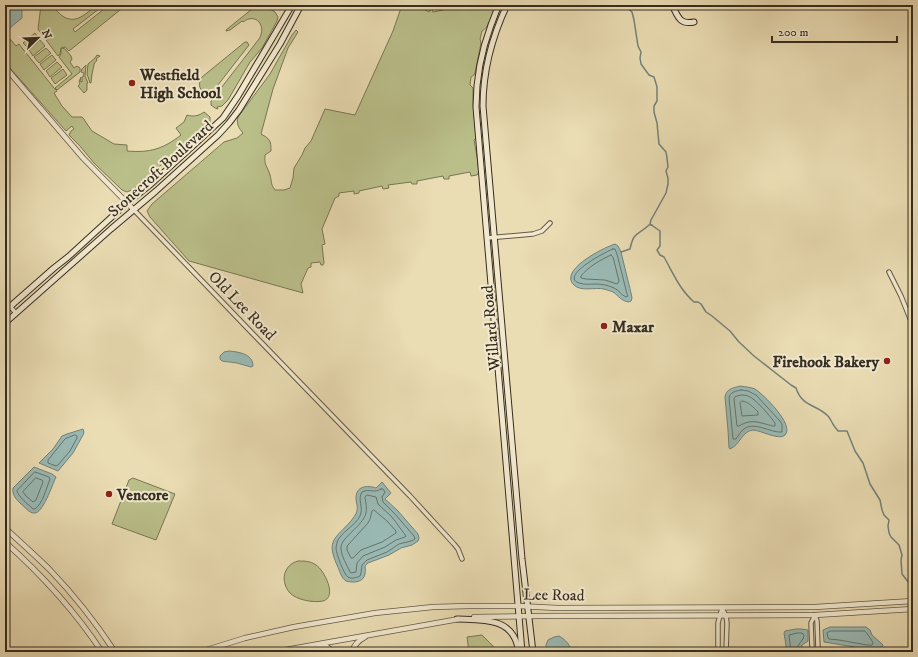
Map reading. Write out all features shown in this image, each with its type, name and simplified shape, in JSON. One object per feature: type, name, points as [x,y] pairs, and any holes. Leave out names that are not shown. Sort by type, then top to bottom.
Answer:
[{"type":"main road","name":"Stonecroft Boulevard","points":[[5,311],[68,257],[127,203],[151,184],[223,118],[238,96],[292,5]]},
{"type":"main road","name":"Stonecroft Boulevard","points":[[5,323],[134,210],[230,123],[280,44],[301,5]]},
{"type":"main road","name":"Willard Road","points":[[499,5],[482,53],[476,91],[477,120],[521,652]]},
{"type":"main road","name":"Willard Road","points":[[508,5],[489,55],[485,73],[483,106],[514,471],[533,652]]},
{"type":"main road","points":[[672,5],[680,20],[687,23],[694,22]]},
{"type":"main road","points":[[457,619],[490,621],[504,626],[510,630],[514,636],[521,652]]},
{"type":"street","name":"Old Lee Road","points":[[5,67],[83,158],[410,496],[454,544],[462,559]]},
{"type":"street","points":[[487,238],[533,234],[542,231],[550,223]]},
{"type":"street","points":[[889,272],[904,301],[913,326]]},
{"type":"street","points":[[5,301],[16,313]]},
{"type":"street","points":[[5,311],[11,318]]},
{"type":"street","points":[[5,528],[56,577],[79,603],[116,652]]},
{"type":"street","points":[[5,542],[55,591],[102,652]]},
{"type":"street","name":"Lee Road","points":[[200,652],[244,638],[294,627],[375,613],[448,606],[722,608],[827,606],[913,601]]},
{"type":"street","points":[[722,608],[726,616],[727,623],[726,652]]},
{"type":"street","points":[[718,652],[718,622],[722,608]]},
{"type":"street","name":"Lee Road","points":[[274,652],[457,619],[477,617],[815,615],[913,609]]},
{"type":"street","points":[[814,652],[812,650],[811,623],[815,615]]},
{"type":"street","points":[[352,652],[358,642],[368,635]]},
{"type":"street","points":[[312,645],[327,647],[334,652]]},
{"type":"green space","points":[[41,5],[53,5],[62,16],[68,19],[75,19],[82,16],[97,5],[104,5],[73,29],[75,32],[109,5],[122,5],[120,7],[122,9],[69,51],[65,47],[61,48],[58,56],[38,29]]},
{"type":"green space","points":[[257,5],[263,5],[275,12],[278,17],[277,21],[262,48],[250,62],[228,100],[222,106],[217,107],[218,109],[215,108],[211,105],[211,101],[259,39],[262,29],[259,22],[248,19],[243,22],[242,21],[230,30],[226,30]]},
{"type":"green space","points":[[402,5],[423,5],[422,8],[429,12],[431,8],[433,12],[457,7],[457,5],[494,5],[495,7],[488,25],[482,31],[475,73],[471,77],[470,85],[473,88],[476,135],[474,140],[479,172],[477,175],[471,176],[470,172],[449,176],[449,179],[444,179],[443,176],[417,181],[417,184],[412,184],[411,182],[388,185],[389,188],[383,189],[382,186],[359,191],[359,193],[354,194],[354,191],[339,193],[339,196],[335,198],[322,229],[325,244],[322,245],[324,263],[321,265],[320,262],[311,263],[311,267],[308,268],[301,284],[303,293],[189,261],[150,217],[147,211],[152,204],[224,142],[237,138],[243,133],[238,126],[238,117],[270,74],[296,30],[298,32],[288,48],[273,89],[261,134],[270,142],[271,151],[265,155],[265,161],[275,190],[290,188],[294,168],[305,148],[311,141],[325,109],[355,115],[393,31]]},
{"type":"green space","points":[[35,33],[39,39],[28,48],[23,43]]},
{"type":"green space","points":[[5,38],[10,39],[16,46],[19,44],[57,91],[54,93],[62,106],[72,117],[82,117],[92,131],[114,144],[127,145],[127,151],[149,151],[168,144],[181,135],[176,128],[184,122],[187,115],[196,116],[204,112],[210,117],[210,124],[186,147],[168,159],[134,189],[127,192],[122,190],[94,163],[69,135],[74,129],[72,126],[66,131],[9,67],[5,56]]},
{"type":"green space","points":[[40,40],[45,46],[33,56],[29,50]]},
{"type":"green space","points":[[245,42],[249,45],[214,90],[210,93],[204,93],[200,86],[202,77]]},
{"type":"green space","points":[[46,48],[51,53],[39,63],[34,57]]},
{"type":"green space","points":[[62,48],[65,49],[71,56],[72,59],[70,62],[74,68],[77,66],[80,68],[80,72],[57,90],[55,88],[72,74],[59,57]]},
{"type":"green space","points":[[52,55],[56,60],[44,70],[40,64]]},
{"type":"green space","points":[[97,55],[100,56],[96,59],[97,60],[94,64],[90,83],[87,74],[88,64]]},
{"type":"green space","points":[[57,62],[62,67],[50,77],[46,71]]},
{"type":"green space","points":[[86,65],[85,76],[88,83],[87,90],[84,93],[78,86],[80,84],[79,82],[81,77],[80,81],[82,82],[84,73],[81,72],[82,69]]},
{"type":"green space","points":[[63,69],[67,75],[55,84],[51,78]]},
{"type":"green space","points":[[133,478],[175,494],[156,540],[112,524],[129,480]]},
{"type":"green space","points":[[298,561],[310,562],[316,565],[323,572],[329,589],[327,599],[319,602],[310,601],[301,599],[290,593],[284,579],[286,570],[293,563]]},
{"type":"green space","points":[[482,635],[499,652],[469,652],[467,637]]},
{"type":"water","points":[[5,5],[21,5],[22,18],[11,27],[5,36]]},
{"type":"water","points":[[615,244],[621,252],[631,293],[632,298],[629,302],[613,292],[604,289],[584,289],[577,287],[571,279],[572,273],[577,266],[593,254]]},
{"type":"water","points":[[229,351],[245,354],[251,359],[253,366],[251,367],[222,361],[220,356],[224,352]]},
{"type":"water","points":[[740,386],[755,389],[771,403],[786,424],[787,430],[785,435],[779,437],[753,430],[746,433],[733,447],[730,449],[729,448],[725,397],[727,392],[732,388]]},
{"type":"water","points":[[83,429],[83,435],[73,453],[58,471],[39,463],[53,449],[62,436]]},
{"type":"water","points":[[34,467],[56,477],[41,509],[32,513],[15,497],[13,488]]},
{"type":"water","points":[[382,482],[391,493],[385,499],[398,511],[418,534],[418,541],[412,545],[401,548],[389,555],[368,563],[365,566],[365,574],[363,579],[355,582],[346,581],[342,576],[334,557],[332,545],[337,536],[356,514],[356,494],[358,491],[363,487],[376,488]]},
{"type":"water","points":[[830,627],[866,627],[883,645],[879,648],[867,649],[824,642],[823,630]]},
{"type":"water","points":[[796,629],[808,630],[808,641],[802,645],[800,652],[787,652],[784,633],[785,631]]},
{"type":"water","points":[[559,636],[564,639],[572,652],[546,652],[548,640]]},
{"type":"waterway","points":[[624,5],[632,12],[638,46],[641,52],[641,64],[649,75],[654,77],[657,87],[657,101],[654,106],[654,112],[657,123],[659,144],[666,152],[667,158],[668,167],[666,171],[668,184],[666,193],[650,224],[660,231],[660,246],[657,250],[660,255],[664,257],[681,287],[694,302],[701,304],[706,312],[730,331],[754,356],[796,388],[802,399],[828,416],[838,431],[847,431],[855,451],[863,463],[870,484],[880,500],[884,515],[889,520],[889,533],[899,545],[902,555],[902,574],[913,588]]},
{"type":"waterway","points":[[621,252],[630,249],[631,243],[636,234],[649,225],[652,225]]},
{"type":"place","name":"Westfield High School","points":[[132,83]]},
{"type":"place","name":"Maxar","points":[[604,326]]},
{"type":"place","name":"Firehook Bakery","points":[[887,361]]},
{"type":"place","name":"Vencore","points":[[109,494]]}]
